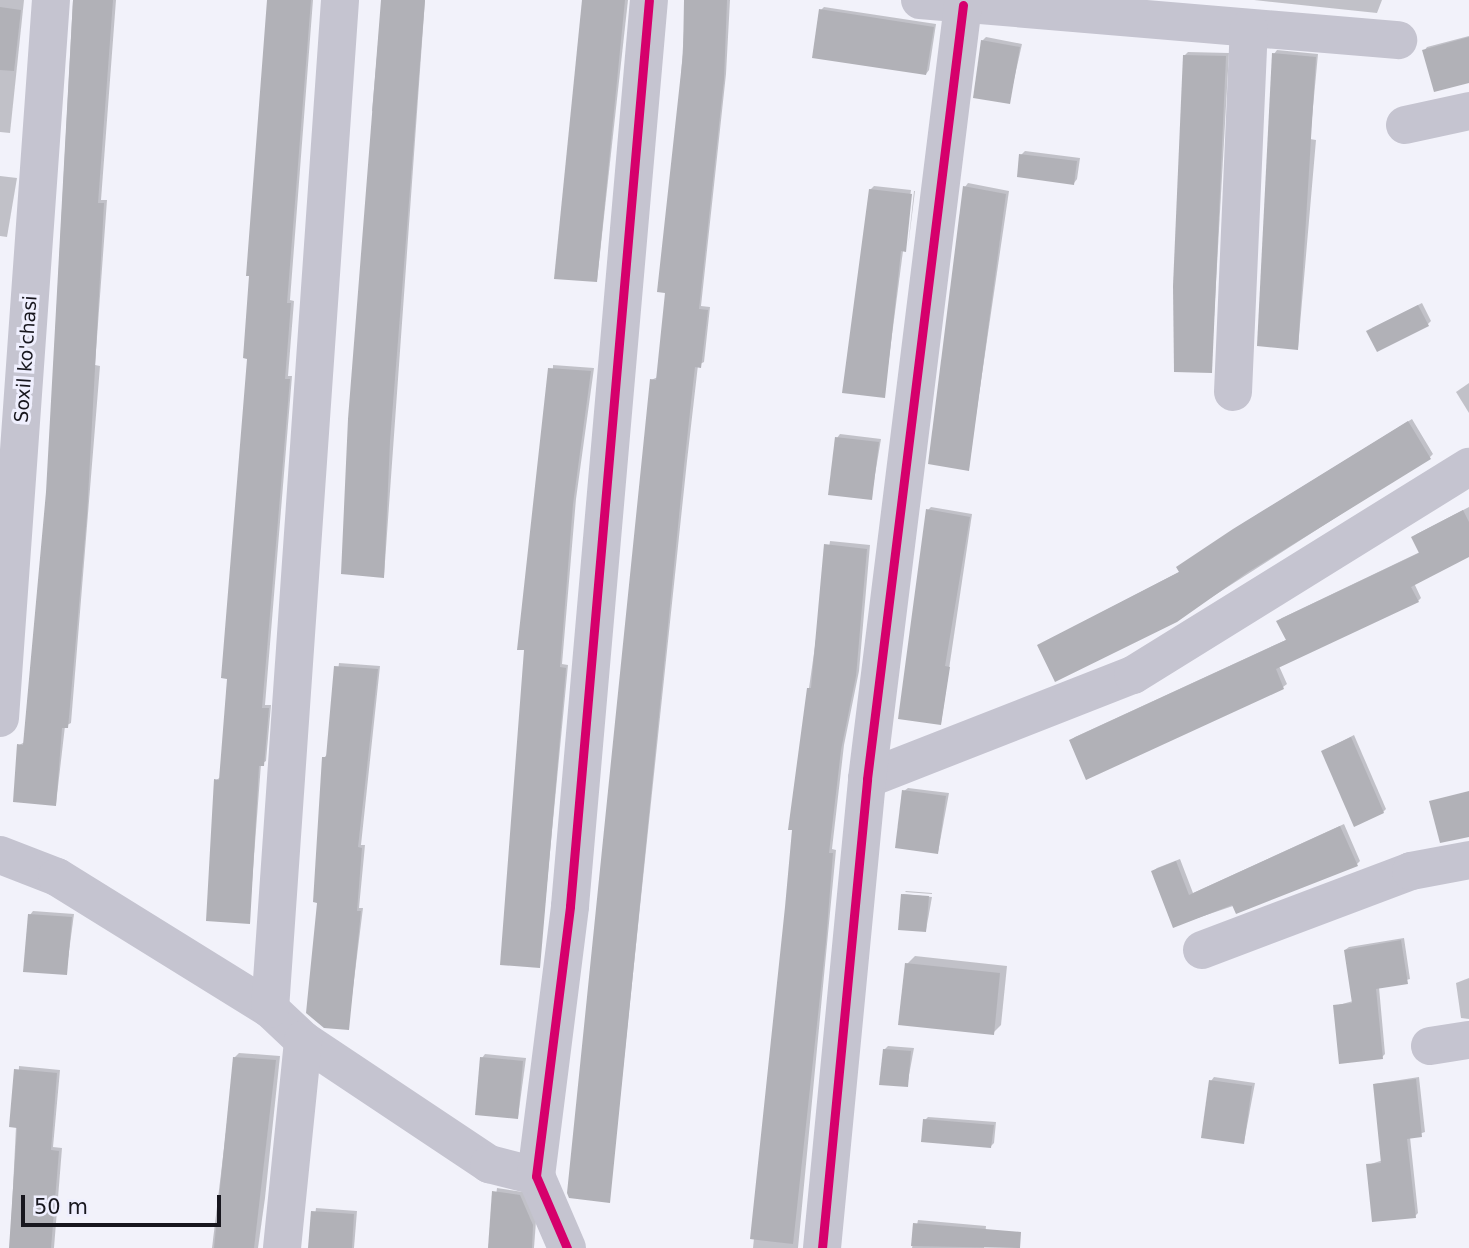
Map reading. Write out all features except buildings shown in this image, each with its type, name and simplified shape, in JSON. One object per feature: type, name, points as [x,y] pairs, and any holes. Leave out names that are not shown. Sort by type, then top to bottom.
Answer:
[{"type":"street","name":"Soxil ko'chasi","points":[[0,718],[51,0]]},
{"type":"street","points":[[270,1009],[340,0]]},
{"type":"street","points":[[567,1248],[536,1176],[570,906],[649,0]]},
{"type":"street","points":[[920,0],[1398,40]]},
{"type":"street","points":[[822,1248],[867,779],[977,4]]},
{"type":"street","points":[[1233,392],[1248,28]]},
{"type":"street","points":[[1405,125],[1469,111]]},
{"type":"street","points":[[867,779],[1133,676],[1469,467]]},
{"type":"street","points":[[0,855],[57,877],[270,1009],[303,1040],[489,1164],[536,1176]]},
{"type":"street","points":[[1202,950],[1411,871],[1469,860]]},
{"type":"street","points":[[282,1248],[303,1040]]},
{"type":"street","points":[[1430,1046],[1469,1040]]},
{"type":"cycle path","points":[[567,1248],[536,1176],[570,906],[649,0]]},
{"type":"cycle path","points":[[822,1248],[867,779],[963,5]]}]
